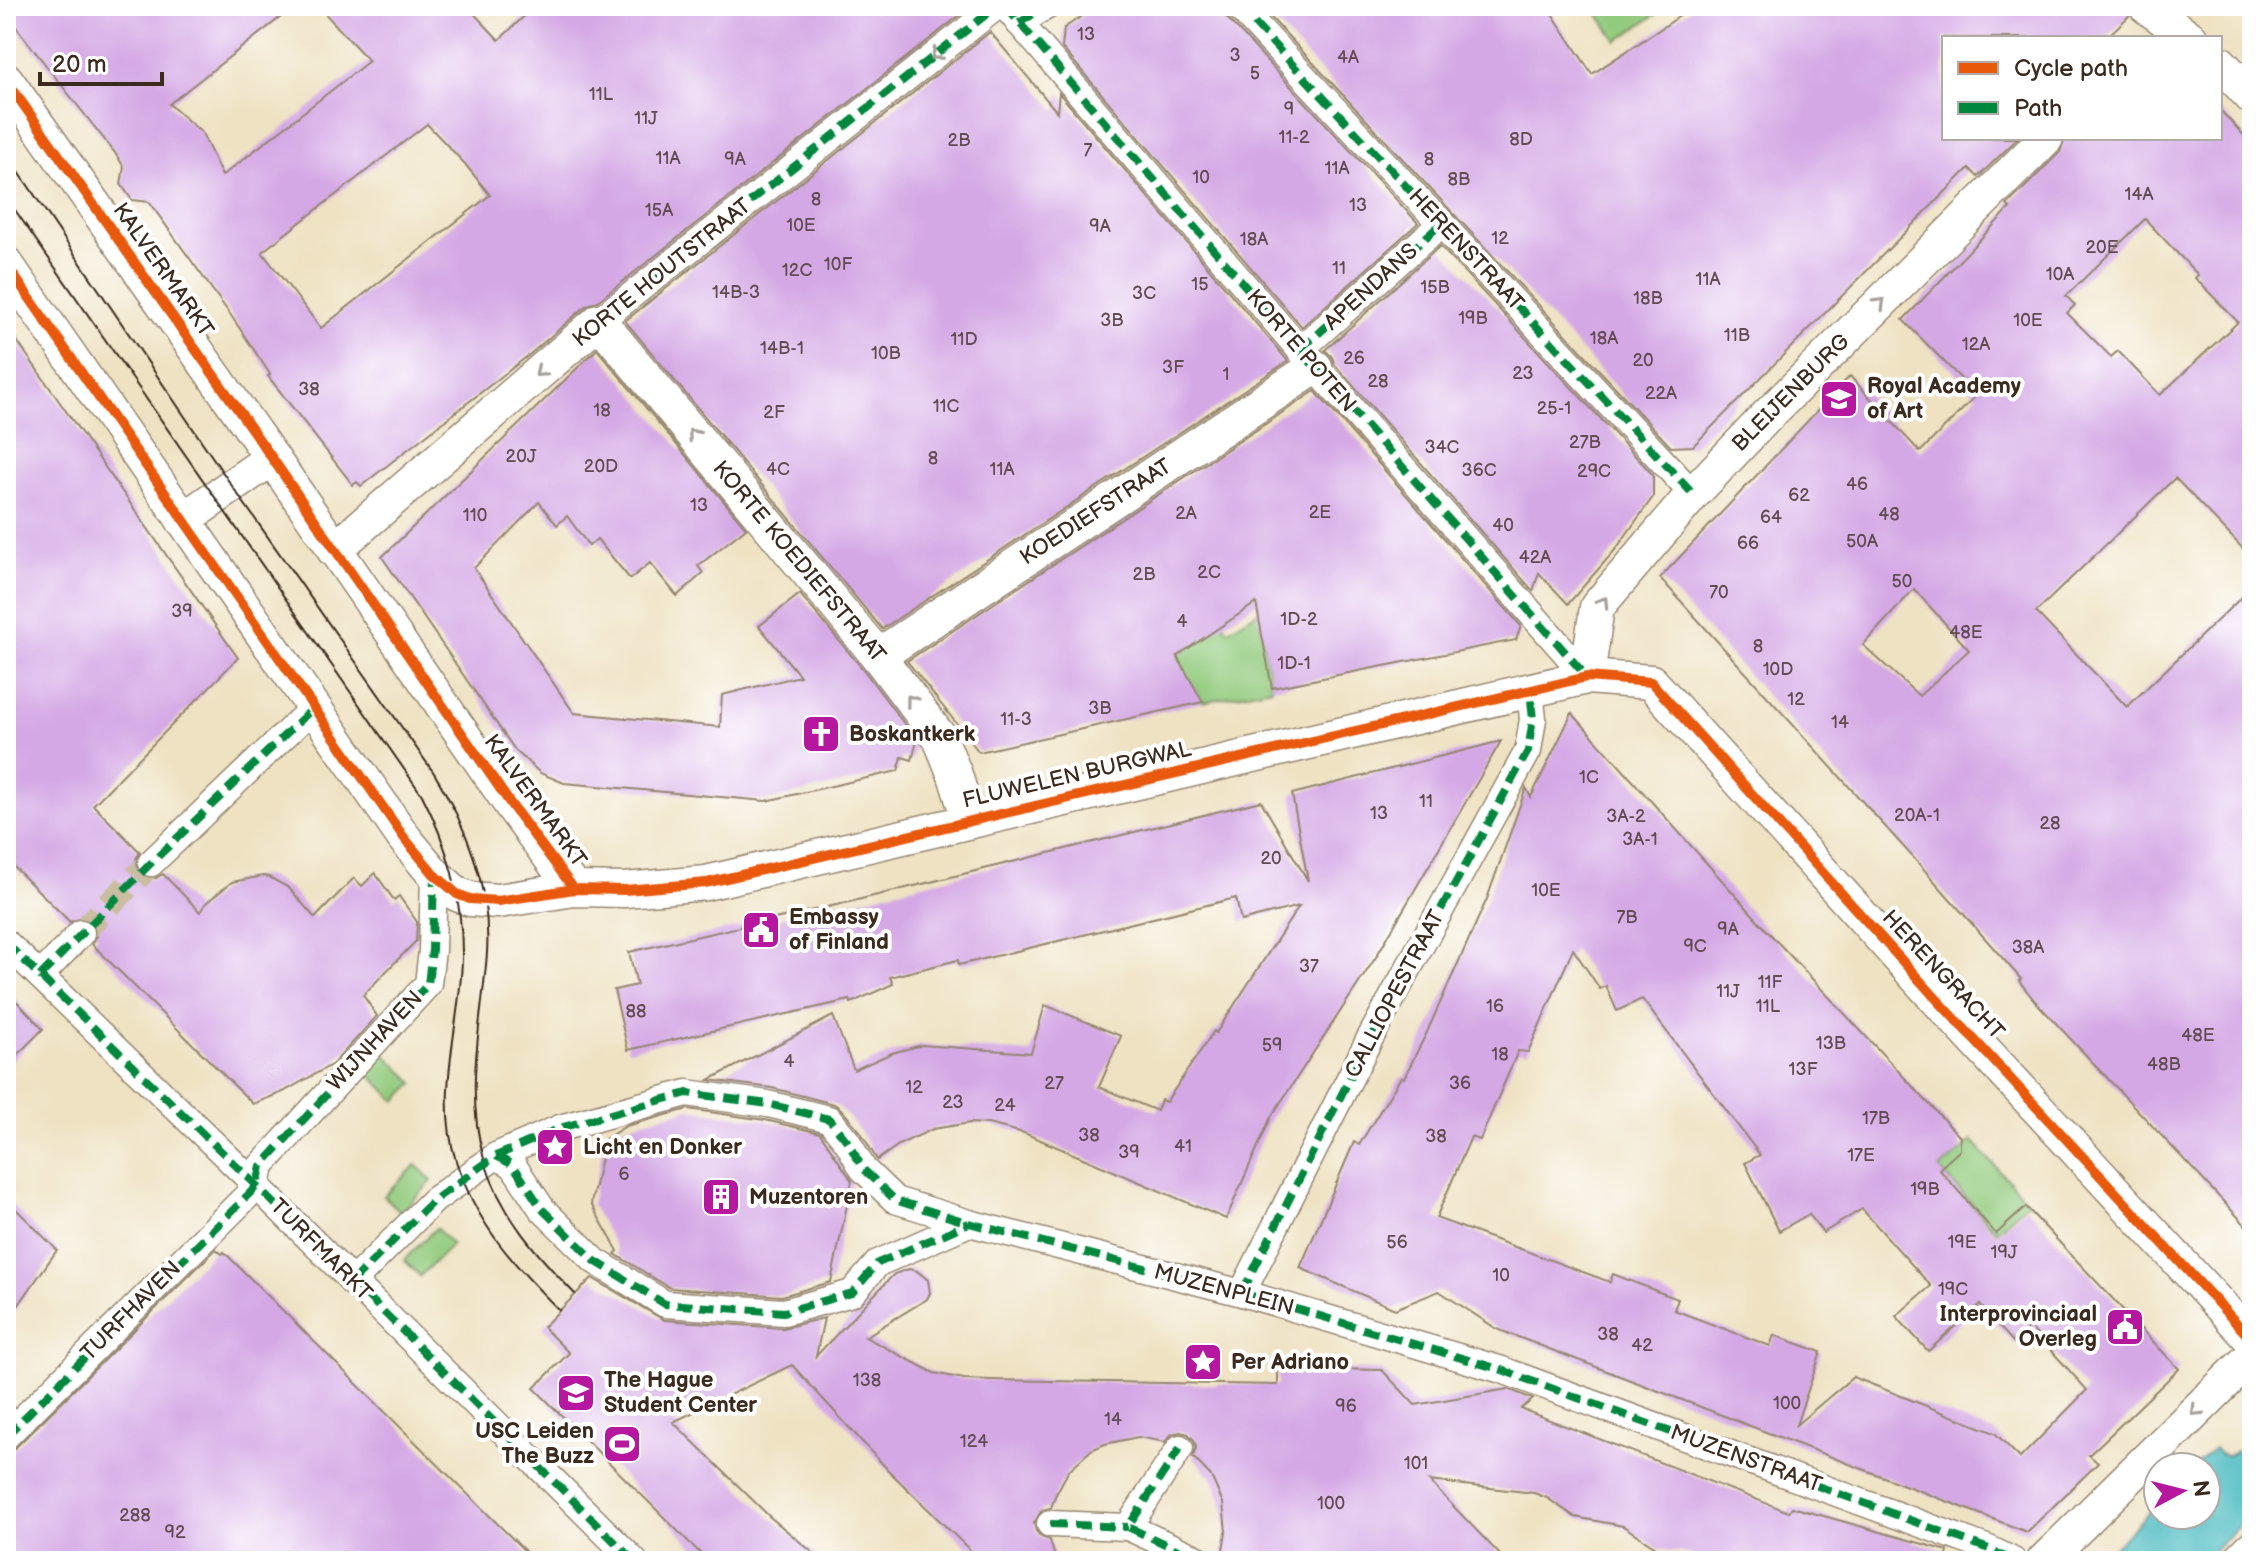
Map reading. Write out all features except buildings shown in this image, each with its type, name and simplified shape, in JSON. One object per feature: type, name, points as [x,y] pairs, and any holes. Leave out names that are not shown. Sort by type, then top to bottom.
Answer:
[{"type":"street","name":"KORTE HOUTSTRAAT","points":[[334,550],[599,321],[997,6]]},
{"type":"street","points":[[1012,14],[1047,6]]},
{"type":"street","name":"HERENSTRAAT","points":[[1238,6],[1693,494]]},
{"type":"street","name":"KORTE POTEN","points":[[1012,14],[1307,359],[1587,677]]},
{"type":"street","points":[[2222,65],[2252,97]]},
{"type":"street","name":"KALVERMARKT","points":[[6,80],[512,806],[574,889],[498,901],[470,899],[457,894],[434,874],[405,839],[313,708],[6,264]]},
{"type":"street","name":"BLEIJENBURG","points":[[1587,677],[1597,607],[1693,494],[2044,140]]},
{"type":"street","name":"APENDANS","points":[[1307,359],[1442,223]]},
{"type":"street","name":"KORTE KOEDIEFSTRAAT","points":[[599,321],[878,656],[940,738],[969,820]]},
{"type":"street","name":"KOEDIEFSTRAAT","points":[[878,656],[1307,359]]},
{"type":"street","points":[[183,520],[272,458]]},
{"type":"street","name":"FLUWELEN BURGWAL","points":[[574,889],[625,890],[706,883],[1587,677]]},
{"type":"street","name":"HERENGRACHT","points":[[1587,677],[1651,682],[1932,994],[2252,1340]]},
{"type":"street","name":"CALLIOPESTRAAT","points":[[1242,1293],[1369,1040],[1528,751],[1533,719],[1530,691]]},
{"type":"street","points":[[151,863],[313,708]]},
{"type":"street","name":"WIJNHAVEN","points":[[257,1186],[261,1166],[430,981],[434,874]]},
{"type":"street","points":[[40,976],[81,933]]},
{"type":"street","name":"TURFMARKT","points":[[6,943],[257,1186],[634,1561]]},
{"type":"street","name":"MUZENPLEIN","points":[[496,1156],[560,1128],[687,1093],[768,1104],[829,1119],[847,1141],[863,1169],[895,1200],[969,1223],[1242,1293],[1477,1362]]},
{"type":"street","points":[[352,1282],[434,1200],[496,1156],[513,1165],[542,1209],[595,1261],[665,1304],[784,1312],[852,1293],[878,1263],[969,1223]]},
{"type":"street","name":"TURFHAVEN","points":[[6,1436],[257,1186]]},
{"type":"street","points":[[2044,1561],[2252,1356]]},
{"type":"street","name":"MUZENSTRAAT","points":[[1477,1362],[1989,1549],[2013,1561]]},
{"type":"street","points":[[1128,1527],[1180,1448]]},
{"type":"street","points":[[1050,1524],[1128,1527],[1202,1561]]},
{"type":"street","points":[[2239,1561],[2252,1548]]},
{"type":"green space","points":[[1593,6],[1668,6],[1617,41]]},
{"type":"green space","points":[[1265,607],[1260,623],[1272,688],[1203,702],[1166,641],[1212,610],[1228,630]]},
{"type":"green space","points":[[381,1050],[414,1083],[396,1101],[363,1068]]},
{"type":"green space","points":[[1972,1141],[2028,1202],[1996,1231],[1940,1169]]},
{"type":"green space","points":[[416,1165],[432,1181],[401,1212],[384,1196]]},
{"type":"green space","points":[[436,1228],[452,1245],[420,1276],[404,1260]]},
{"type":"water","points":[[2252,1446],[2252,1513],[2203,1561],[2100,1561],[2142,1519],[2142,1531],[2222,1531],[2222,1455],[2228,1456]]},
{"type":"tunnel","points":[[81,933],[151,863]]},
{"type":"tram line","points":[[6,153],[232,486],[434,773],[457,815],[481,882],[487,929],[475,1082],[478,1133],[484,1159],[499,1198],[521,1232],[575,1294]]},
{"type":"tram line","points":[[6,197],[422,795],[432,815],[452,875],[462,938],[460,985],[448,1086],[450,1136],[456,1161],[474,1205],[498,1242],[559,1310]]},
{"type":"marked path","points":[[599,321],[997,6]]},
{"type":"marked path","points":[[1005,6],[1300,350],[1587,677]]},
{"type":"marked path","points":[[1019,23],[1047,6]]},
{"type":"marked path","points":[[1238,6],[1693,494]]},
{"type":"marked path","points":[[1300,350],[1442,223]]},
{"type":"marked path","points":[[1242,1293],[1369,1040],[1528,751],[1533,719],[1530,691]]},
{"type":"marked path","points":[[40,976],[151,863],[313,708]]},
{"type":"marked path","points":[[6,1436],[257,1186],[261,1166],[428,984],[434,874]]},
{"type":"marked path","points":[[6,943],[257,1186],[634,1561]]},
{"type":"marked path","points":[[352,1282],[434,1200],[496,1156],[560,1128],[687,1093],[768,1104],[829,1119],[847,1141],[863,1169],[895,1200],[969,1223],[1242,1293],[1502,1370],[1989,1549],[2013,1561]]},
{"type":"marked path","points":[[496,1156],[513,1165],[542,1209],[595,1261],[665,1304],[784,1312],[852,1293],[878,1263],[969,1223]]},
{"type":"marked path","points":[[1180,1448],[1128,1527],[1202,1561]]},
{"type":"marked path","points":[[1050,1524],[1128,1527]]},
{"type":"cycle path","points":[[6,80],[512,806],[574,889]]},
{"type":"cycle path","points":[[6,264],[405,839],[434,874],[457,894],[470,899],[498,901],[574,889],[625,890],[706,883],[1587,677],[1651,682],[1932,994],[2252,1340]]},
{"type":"place","name":"Royal Academy of Art","points":[[1839,399]]},
{"type":"place","name":"Boskantkerk","points":[[821,734]]},
{"type":"place","name":"Embassy of Finland","points":[[761,930]]},
{"type":"place","name":"Licht en Donker","points":[[555,1147]]},
{"type":"place","name":"Muzentoren","points":[[721,1197]]},
{"type":"place","name":"Interprovinciaal Overleg","points":[[2125,1327]]},
{"type":"place","name":"Per Adriano","points":[[1203,1362]]},
{"type":"place","name":"The Hague Student Center","points":[[576,1393]]},
{"type":"place","name":"USC Leiden The Buzz","points":[[622,1444]]}]
